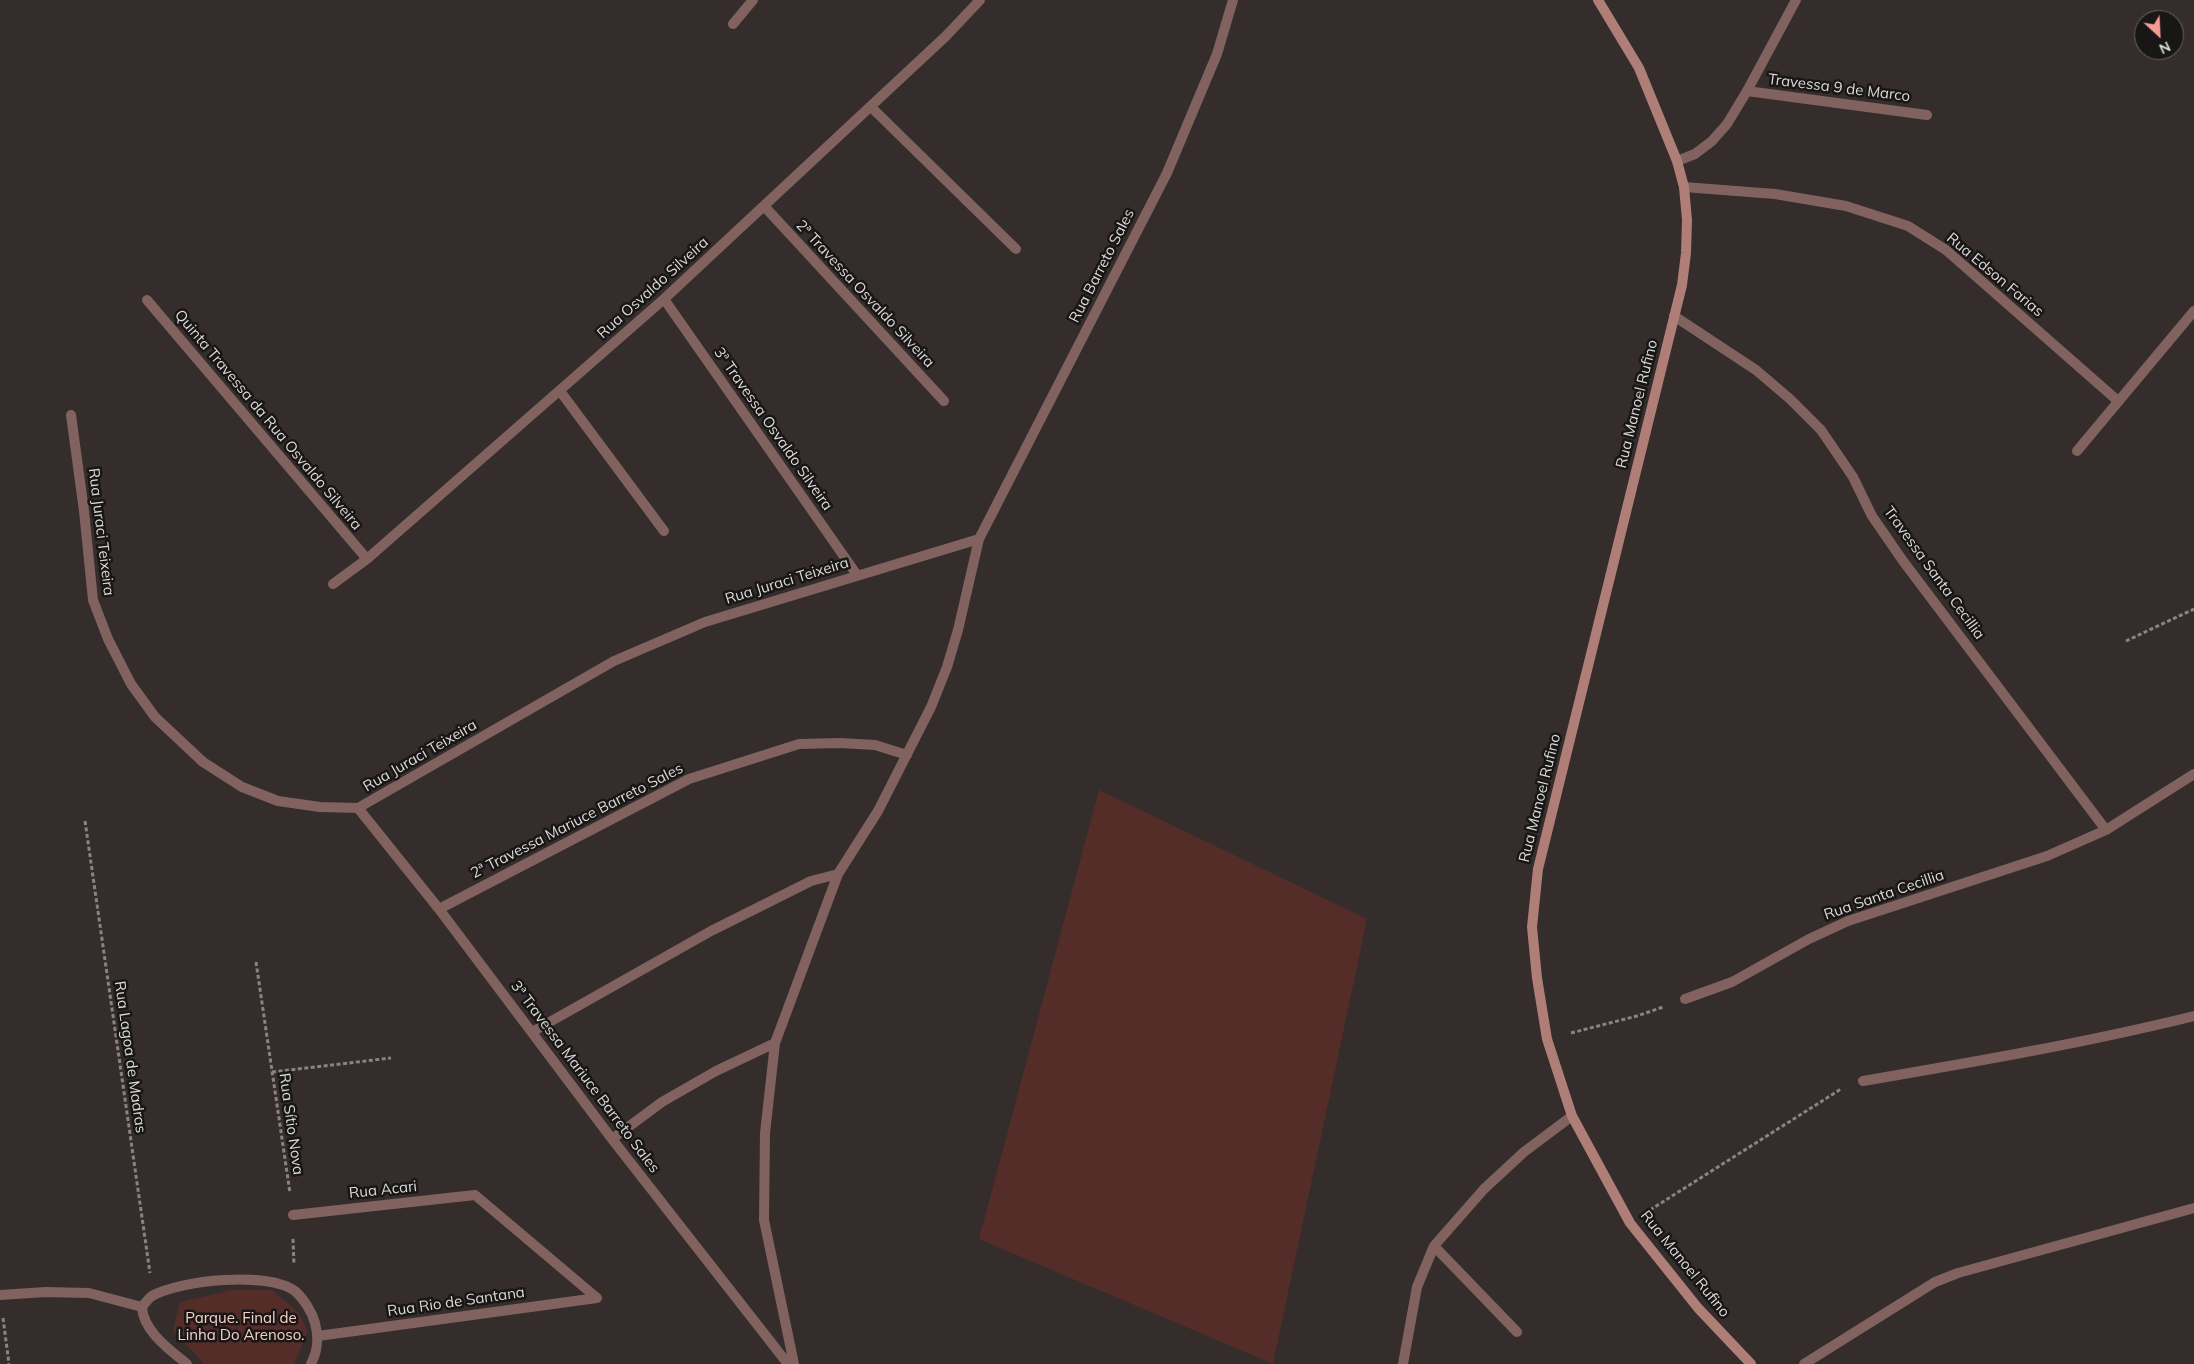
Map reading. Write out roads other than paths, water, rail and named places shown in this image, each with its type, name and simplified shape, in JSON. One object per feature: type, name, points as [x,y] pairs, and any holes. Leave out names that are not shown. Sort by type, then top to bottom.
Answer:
[{"type":"main road","name":"Rua Manoel Rufino","points":[[1598,0],[1639,68],[1678,162],[1688,220],[1686,253],[1682,285],[1538,869],[1532,927],[1537,978],[1547,1040],[1572,1116],[1630,1223],[1698,1308],[1751,1364]]},
{"type":"street","points":[[733,24],[753,0]]},
{"type":"street","name":"Rua Osvaldo Silveira","points":[[333,584],[367,559],[664,300],[946,36],[980,0]]},
{"type":"street","name":"Rua Barreto Sales","points":[[794,1364],[764,1220],[765,1133],[775,1043],[838,874],[878,811],[931,707],[947,667],[958,630],[979,539],[1167,173],[1218,54],[1233,0]]},
{"type":"street","points":[[1678,162],[1695,154],[1712,141],[1727,124],[1747,92],[1776,34],[1796,0]]},
{"type":"street","name":"Travessa 9 de Marco","points":[[1747,92],[1928,115]]},
{"type":"street","points":[[871,107],[1016,249]]},
{"type":"street","name":"Rua Edson Farias","points":[[1684,188],[1793,197],[1846,206],[1908,226],[1946,250],[2118,402]]},
{"type":"street","name":"2ª Travessa Osvaldo Silveira","points":[[764,206],[944,402]]},
{"type":"street","name":"Quinta Travessa da Rua Osvaldo Silveira","points":[[147,300],[367,559]]},
{"type":"street","name":"3ª Travessa Osvaldo Silveira","points":[[664,300],[857,575]]},
{"type":"street","points":[[2076,451],[2194,311]]},
{"type":"street","name":"Travessa Santa Cecillia","points":[[1674,316],[1756,370],[1790,399],[1821,430],[1853,477],[1872,516],[1903,561],[2106,830]]},
{"type":"street","points":[[560,391],[664,531]]},
{"type":"street","name":"Rua Juraci Teixeira","points":[[71,415],[84,511],[93,600],[108,639],[131,684],[154,717],[203,762],[242,787],[278,801],[320,807],[358,808],[614,661],[705,622],[979,539]]},
{"type":"street","name":"2ª Travessa Mariuce Barreto Sales","points":[[439,909],[689,778],[800,744],[840,743],[876,745],[907,756]]},
{"type":"street","name":"Rua Santa Cecillia","points":[[1685,999],[1732,982],[1809,939],[1848,921],[2046,856],[2106,830],[2194,774]]},
{"type":"street","name":"3ª Travessa Mariuce Barreto Sales","points":[[358,808],[439,909],[612,1139],[788,1364]]},
{"type":"street","points":[[532,1032],[711,931],[810,881],[838,874]]},
{"type":"street","points":[[1863,1080],[2013,1056],[2113,1036],[2194,1016]]},
{"type":"street","points":[[612,1139],[662,1102],[716,1071],[775,1043]]},
{"type":"street","points":[[1403,1364],[1418,1287],[1434,1246],[1491,1183],[1524,1152],[1572,1116]]},
{"type":"street","name":"Rua Acari","points":[[293,1215],[475,1195],[597,1298]]},
{"type":"street","points":[[1804,1364],[1935,1282],[2194,1208]]},
{"type":"street","points":[[1434,1246],[1517,1332]]},
{"type":"street","points":[[187,1364],[166,1347],[151,1329],[142,1315],[142,1307],[153,1295],[178,1288],[220,1280],[260,1280],[294,1291],[307,1304],[314,1319],[318,1336],[315,1356],[311,1364]]},
{"type":"street","points":[[0,1295],[46,1292],[89,1293],[142,1307]]},
{"type":"street","name":"Rua Rio de Santana","points":[[318,1336],[597,1298]]},
{"type":"park label","name":"Parque. Final de Linha Do Arenoso.","points":[[241,1326]]}]
